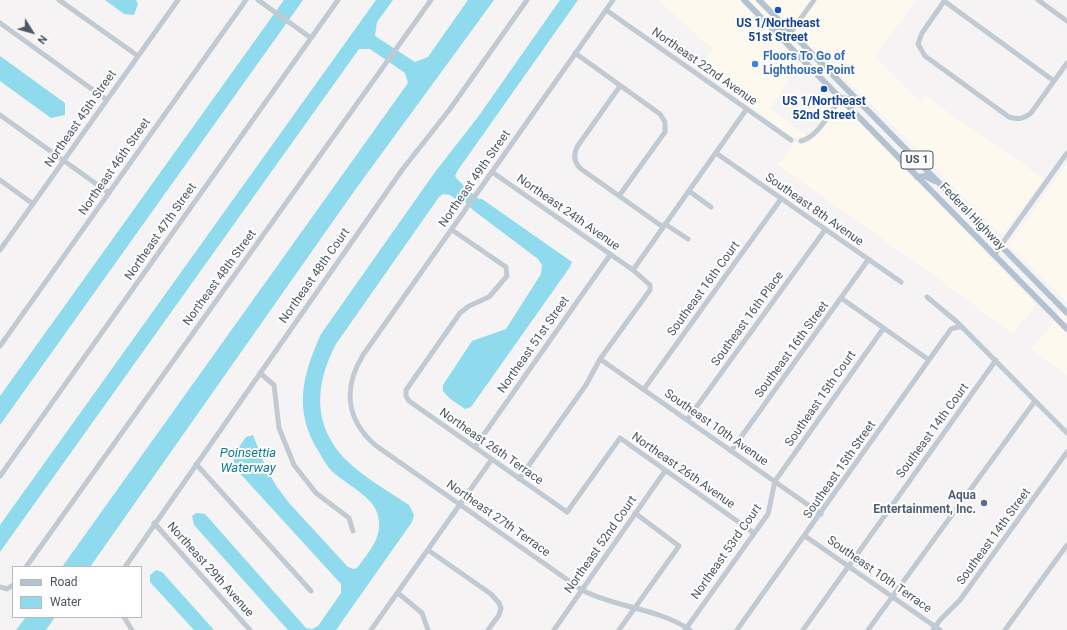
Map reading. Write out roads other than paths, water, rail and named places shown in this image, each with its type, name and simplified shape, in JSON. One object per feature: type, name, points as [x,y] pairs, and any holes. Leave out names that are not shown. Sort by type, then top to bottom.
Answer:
[{"type":"main road","name":"Federal Highway","points":[[744,0],[1067,329]]},
{"type":"main road","name":"Federal Highway","points":[[760,0],[1067,313]]},
{"type":"main road","points":[[767,24],[784,32],[791,32]]},
{"type":"main road","points":[[800,57],[803,54],[817,59]]},
{"type":"main road","points":[[841,98],[854,100],[862,105]]},
{"type":"main road","points":[[901,160],[912,165],[921,164]]},
{"type":"main road","points":[[917,177],[925,176],[938,182]]},
{"type":"street","points":[[59,0],[138,56]]},
{"type":"street","name":"Northeast 45th Street","points":[[1,247],[178,0]]},
{"type":"street","name":"Northeast 46th Street","points":[[0,346],[246,0]]},
{"type":"street","points":[[258,0],[311,38]]},
{"type":"street","name":"Northeast 47th Street","points":[[0,476],[338,0]]},
{"type":"street","name":"Northeast 48th Street","points":[[27,566],[431,0]]},
{"type":"street","name":"Northeast 48th Court","points":[[126,566],[154,523],[402,170],[450,109],[527,0]]},
{"type":"street","name":"Northeast 49th Street","points":[[354,371],[363,355],[613,0]]},
{"type":"street","points":[[791,32],[814,0]]},
{"type":"street","points":[[1038,0],[1067,21]]},
{"type":"street","points":[[1054,81],[945,1],[922,33],[918,44],[925,56],[1009,117],[1016,119],[1024,118],[1031,113],[1067,63]]},
{"type":"street","name":"Northeast 22nd Avenue","points":[[606,10],[746,110],[791,140]]},
{"type":"street","points":[[0,23],[107,100]]},
{"type":"street","points":[[576,53],[660,114],[665,122],[665,132],[619,196]]},
{"type":"street","points":[[620,86],[574,154],[575,159],[581,169],[619,196],[688,239]]},
{"type":"street","points":[[800,141],[808,138],[815,132],[841,98]]},
{"type":"street","points":[[633,270],[746,110]]},
{"type":"street","points":[[0,115],[109,193]]},
{"type":"street","name":"Southeast 8th Avenue","points":[[716,153],[901,282]]},
{"type":"street","points":[[994,255],[1067,153]]},
{"type":"street","name":"Northeast 24th Avenue","points":[[492,172],[633,270],[650,285],[650,290],[600,359]]},
{"type":"street","points":[[0,180],[33,204]]},
{"type":"street","points":[[689,191],[710,207]]},
{"type":"street","name":"Southeast 16th Court","points":[[644,390],[781,199]]},
{"type":"street","name":"Northeast 26th Terrace","points":[[452,230],[506,267],[508,271],[507,276],[495,292],[469,306],[460,313],[406,390],[406,396],[409,401],[567,512]]},
{"type":"street","name":"Southeast 16th Place","points":[[687,420],[825,230]]},
{"type":"street","name":"Northeast 51st Street","points":[[475,447],[610,255]]},
{"type":"street","name":"Southeast 16th Street","points":[[731,451],[868,260]]},
{"type":"street","points":[[927,297],[957,322],[996,360],[1067,434]]},
{"type":"street","points":[[841,298],[929,360]]},
{"type":"street","name":"Southeast 15th Street","points":[[737,630],[951,330],[962,327]]},
{"type":"street","name":"Southeast 15th Court","points":[[775,481],[883,329]]},
{"type":"street","points":[[520,479],[592,377],[600,359]]},
{"type":"street","name":"Southeast 10th Avenue","points":[[600,359],[821,514]]},
{"type":"street","name":"Southeast 14th Court","points":[[803,630],[996,360]]},
{"type":"street","name":"Northeast 27th Terrace","points":[[354,371],[351,382],[351,406],[359,427],[366,437],[582,590],[612,603],[667,618],[687,629]]},
{"type":"street","points":[[260,373],[274,385],[279,428],[294,465],[316,493],[349,518],[352,531]]},
{"type":"street","points":[[868,630],[1035,401]]},
{"type":"street","name":"Northeast 26th Avenue","points":[[567,512],[620,438],[754,533]]},
{"type":"street","name":"Southeast 14th Street","points":[[934,628],[960,600],[1067,452]]},
{"type":"street","points":[[371,630],[492,459]]},
{"type":"street","points":[[196,464],[311,591]]},
{"type":"street","name":"Northeast 52nd Court","points":[[554,630],[665,471]]},
{"type":"street","name":"Northeast 53rd Court","points":[[687,629],[771,507],[775,481]]},
{"type":"street","points":[[619,630],[679,546],[635,514]]},
{"type":"street","name":"Northeast 29th Avenue","points":[[154,523],[250,630]]},
{"type":"street","name":"Southeast 10th Terrace","points":[[805,536],[892,596],[934,628],[940,630]]},
{"type":"street","points":[[1005,630],[1067,545]]},
{"type":"street","points":[[428,550],[491,594],[499,603],[501,608],[499,615],[488,630]]},
{"type":"street","points":[[0,588],[7,590],[12,586]]},
{"type":"street","points":[[398,593],[422,613],[428,630]]},
{"type":"street","points":[[125,618],[132,630]]},
{"type":"water","points":[[105,0],[136,0],[138,4],[134,15],[124,14]]},
{"type":"water","points":[[284,0],[303,0],[0,425],[0,396]]},
{"type":"water","points":[[376,0],[393,0],[377,22],[375,36],[415,62],[428,57],[468,0],[494,0],[355,190],[91,566],[63,566],[408,83],[405,73],[370,49],[359,49],[0,552],[0,525]]},
{"type":"water","name":"Poinsettia Waterway","points":[[560,0],[578,0],[455,176],[476,197],[482,199],[572,262],[570,267],[471,407],[465,409],[449,398],[443,391],[443,385],[472,341],[506,329],[541,274],[542,265],[538,259],[473,210],[465,202],[461,203],[450,195],[443,194],[439,197],[336,344],[324,374],[321,389],[320,403],[322,418],[334,446],[345,459],[360,472],[409,505],[414,515],[412,522],[336,630],[288,630],[194,525],[192,516],[196,513],[205,514],[306,628],[312,629],[318,626],[341,593],[341,584],[235,468],[235,456],[246,437],[253,435],[266,468],[277,487],[290,504],[348,567],[354,569],[358,567],[376,540],[379,521],[373,505],[368,499],[329,468],[311,437],[303,408],[303,393],[305,379],[314,349],[321,334],[435,172],[478,117]]},
{"type":"water","points":[[0,56],[65,103],[65,115],[51,118],[0,81]]},
{"type":"water","points":[[156,570],[162,572],[214,630],[194,630],[150,582],[150,575]]},
{"type":"water","points":[[25,618],[54,618],[46,630],[16,630]]},
{"type":"place","name":"US 1/Northeast 51st Street","points":[[778,10]]},
{"type":"place","name":"Floors To Go of Lighthouse Point","points":[[755,64]]},
{"type":"place","name":"US 1/Northeast 52nd Street","points":[[824,89]]},
{"type":"place","name":"Aqua Entertainment, Inc.","points":[[984,503]]}]
